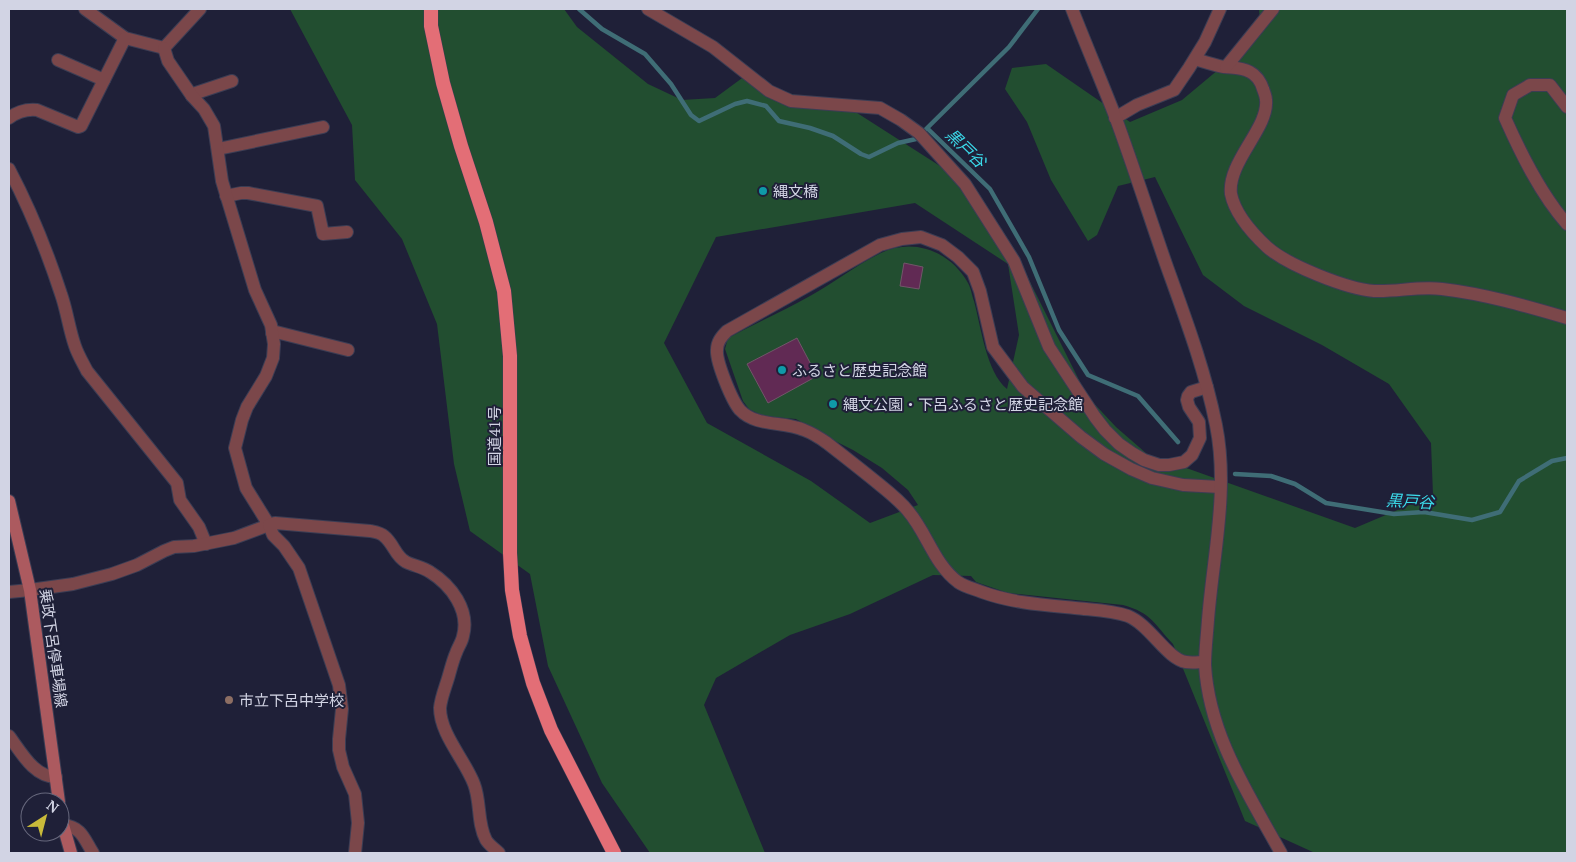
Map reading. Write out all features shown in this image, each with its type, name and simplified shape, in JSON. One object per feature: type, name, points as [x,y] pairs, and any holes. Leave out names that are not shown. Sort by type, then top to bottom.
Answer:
[{"type":"highway","name":"国道41号","points":[[431,9],[431,26],[443,83],[486,222],[504,290],[510,356],[510,553],[512,590],[520,636],[533,683],[551,730],[614,853]]},
{"type":"main road","name":"乗政下呂停車場線","points":[[9,501],[30,590],[46,695],[58,792]]},
{"type":"street","points":[[85,9],[125,38],[164,48]]},
{"type":"street","points":[[164,48],[200,9]]},
{"type":"street","points":[[648,9],[713,47],[769,91],[791,101],[880,108],[920,134],[965,184],[1014,261],[1049,347],[1094,417],[1119,444],[1132,453],[1144,460],[1159,464],[1169,465],[1184,462],[1192,454],[1200,438],[1199,422],[1187,400],[1188,396],[1191,392],[1207,387]]},
{"type":"street","points":[[1072,9],[1115,118],[1191,335],[1207,387],[1218,434],[1220,457],[1218,533],[1205,662],[1209,697],[1231,762],[1250,800],[1281,853]]},
{"type":"street","points":[[1115,118],[1137,105],[1174,90],[1206,42],[1220,9]]},
{"type":"street","points":[[1226,67],[1273,9]]},
{"type":"street","points":[[9,118],[16,113],[37,110],[78,127],[81,126],[125,38]]},
{"type":"street","points":[[164,48],[168,61],[192,96],[204,109],[214,126],[226,196],[255,290],[271,325],[274,344],[273,358],[266,376],[247,408],[235,448],[246,488],[269,525],[273,535],[284,546],[299,568],[338,685],[342,709],[339,739],[340,750],[343,767],[355,794],[358,822],[355,853]]},
{"type":"street","points":[[1195,59],[1226,67],[1240,68],[1252,73],[1262,83],[1266,100],[1265,112],[1233,176],[1231,193],[1236,210],[1252,230],[1268,247],[1285,260],[1334,281],[1360,289],[1376,291],[1442,289],[1480,295],[1567,318]]},
{"type":"street","points":[[58,60],[104,80]]},
{"type":"street","points":[[192,96],[232,80]]},
{"type":"street","points":[[1567,107],[1550,85],[1530,85],[1513,94],[1505,118],[1544,193],[1567,224]]},
{"type":"street","points":[[218,149],[323,127]]},
{"type":"street","points":[[9,169],[20,190],[46,253],[63,300],[75,347],[80,358],[87,371],[177,483],[180,500],[199,527],[206,544]]},
{"type":"street","points":[[226,196],[241,192],[317,206],[323,234],[347,232]]},
{"type":"street","points":[[1205,662],[1187,663],[1182,661],[1142,624],[1128,616],[1107,611],[1017,601],[991,595],[959,582],[945,569],[909,511],[860,469],[822,440],[804,430],[763,422],[740,410],[718,360],[719,338],[727,331],[880,245],[902,238],[921,237],[942,245],[973,272],[980,291],[993,346],[1022,387],[1081,437],[1104,454],[1131,470],[1152,478],[1183,485],[1220,487]]},
{"type":"street","points":[[272,333],[276,332],[348,350]]},
{"type":"street","points":[[9,592],[73,584],[112,574],[137,565],[174,547],[194,546],[234,538],[275,523],[370,531],[383,535],[392,544],[398,557],[430,572],[443,582],[452,592],[463,613],[465,623],[463,636],[442,698],[440,709],[442,723],[448,737],[464,762],[479,797],[482,829],[487,841],[499,853]]},
{"type":"street","points":[[9,736],[26,760],[40,773],[46,777],[56,777]]},
{"type":"street","points":[[70,826],[80,831],[93,853]]},
{"type":"green space","points":[[290,9],[564,9],[577,27],[648,84],[682,100],[715,98],[749,73],[777,90],[854,111],[940,166],[989,210],[1028,278],[1087,396],[1116,427],[1147,454],[1355,528],[1433,495],[1431,443],[1389,384],[1322,345],[1244,306],[1203,275],[1155,177],[1118,186],[1097,235],[1088,241],[1051,180],[1027,122],[1005,89],[1012,68],[1046,64],[1130,122],[1182,100],[1261,34],[1259,9],[1567,9],[1567,853],[1315,853],[1245,821],[1173,644],[1147,616],[1123,605],[1008,593],[976,582],[971,576],[933,575],[850,614],[790,635],[716,678],[704,705],[765,853],[650,853],[602,783],[548,666],[530,574],[470,531],[454,464],[437,324],[402,239],[355,180],[352,125]],"holes":[[[915,203],[1008,264],[1019,335],[1007,389],[994,372],[989,360],[968,283],[952,263],[930,250],[919,247],[894,248],[881,253],[810,296],[728,338],[725,349],[743,401],[749,409],[763,416],[796,419],[853,450],[882,468],[908,490],[918,505],[870,523],[811,481],[707,423],[664,343],[716,237]]]},
{"type":"building","points":[[904,263],[923,267],[919,289],[900,286]]},
{"type":"building","name":"ふるさと歴史記念館","points":[[797,338],[817,376],[768,403],[747,364]]},
{"type":"waterway","name":"黒戸谷","points":[[579,9],[602,29],[645,54],[671,84],[691,115],[699,121],[735,104],[747,101],[766,106],[779,121],[810,128],[833,136],[869,157],[898,143],[916,139],[1009,47],[1038,9]]},
{"type":"waterway","name":"黒戸谷","points":[[928,129],[990,189],[1029,257],[1059,330],[1088,375],[1138,396],[1178,442]]},
{"type":"waterway","name":"黒戸谷","points":[[1235,474],[1271,476],[1295,484],[1326,503],[1394,514],[1424,512],[1472,520],[1500,512],[1519,481],[1552,461],[1567,458]]},
{"type":"place","name":"縄文橋","points":[[763,191]]},
{"type":"place","name":"ふるさと歴史記念館","points":[[782,370]]},
{"type":"place","name":"縄文公園・下呂ふるさと歴史記念館","points":[[833,404]]},
{"type":"place","name":"市立下呂中学校","points":[[229,700]]}]
